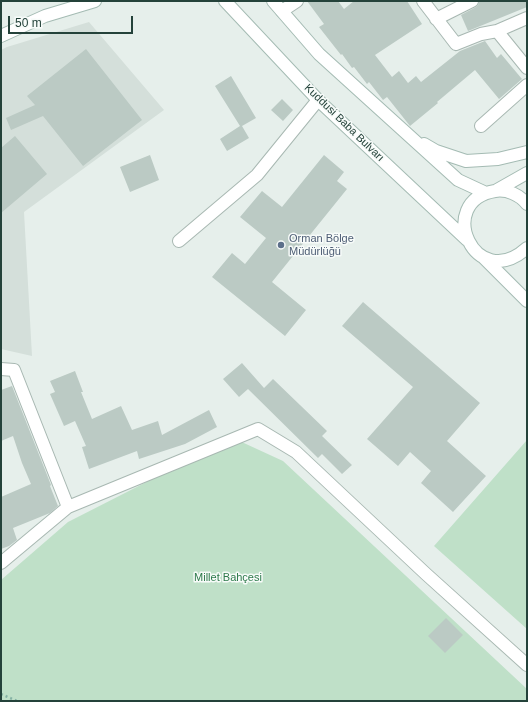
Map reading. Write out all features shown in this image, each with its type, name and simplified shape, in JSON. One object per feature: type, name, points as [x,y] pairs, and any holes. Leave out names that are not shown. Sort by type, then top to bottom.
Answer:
[{"type":"street","points":[[1,36],[45,16],[96,1]]},
{"type":"street","name":"Kuddusi Baba Bulvarı","points":[[225,1],[318,100],[467,240],[474,250],[527,301]]},
{"type":"street","points":[[273,1],[319,54],[458,180],[491,192],[507,191],[518,195],[527,204]]},
{"type":"street","points":[[282,11],[297,1]]},
{"type":"street","points":[[423,1],[456,44],[481,34],[497,31],[527,18]]},
{"type":"street","points":[[436,19],[472,1]]},
{"type":"street","points":[[497,31],[527,68]]},
{"type":"street","points":[[481,126],[527,85]]},
{"type":"street","points":[[179,241],[257,175],[318,100]]},
{"type":"street","points":[[409,136],[436,151],[466,161],[498,159],[527,152]]},
{"type":"street","points":[[467,240],[464,228],[465,217],[469,207],[476,198],[491,192],[527,173]]},
{"type":"street","points":[[483,258],[495,261],[507,260],[518,256],[527,248]]},
{"type":"street","points":[[1,369],[14,370],[68,507]]},
{"type":"street","points":[[1,563],[68,507],[258,428],[296,452],[426,574],[527,665]]},
{"type":"path","points":[[1,694],[17,701]]},
{"type":"shaded area","points":[[89,22],[164,110],[24,212],[32,356],[1,349],[1,50]]},
{"type":"green space","name":"Millet Bahçesi","points":[[233,438],[283,461],[527,689],[527,701],[1,701],[1,580],[68,522]]},
{"type":"green space","points":[[527,440],[527,629],[434,546]]},
{"type":"building","points":[[307,1],[338,1],[344,9],[354,1],[407,1],[422,24],[375,55],[392,77],[399,71],[408,83],[416,76],[421,82],[460,51],[485,41],[497,58],[501,54],[522,79],[499,99],[475,70],[410,126],[387,97],[383,100],[369,82],[367,84],[354,67],[352,68],[342,54],[341,55],[319,27],[324,24]]},
{"type":"building","points":[[479,1],[527,1],[527,7],[468,31],[461,15],[476,7]]},
{"type":"building","points":[[86,49],[142,120],[83,166],[43,116],[11,130],[6,118],[35,105],[27,96]]},
{"type":"building","points":[[231,76],[256,118],[242,126],[249,138],[227,151],[220,139],[240,126],[215,86]]},
{"type":"building","points":[[282,99],[293,110],[283,121],[271,110]]},
{"type":"building","points":[[15,136],[47,174],[1,213],[1,148]]},
{"type":"building","points":[[150,155],[159,180],[130,192],[120,167]]},
{"type":"building","name":"Orman Bölge Müdürlüğü","points":[[324,155],[344,172],[337,181],[347,189],[272,282],[306,310],[285,336],[212,277],[232,253],[245,264],[266,238],[240,217],[262,191],[282,207]]},
{"type":"building","points":[[363,302],[480,403],[447,441],[486,476],[453,512],[421,483],[431,471],[410,452],[398,466],[367,439],[413,387],[342,326]]},
{"type":"building","points":[[242,363],[264,388],[273,379],[327,431],[322,436],[352,465],[342,474],[322,454],[318,458],[248,389],[239,397],[223,379]]},
{"type":"building","points":[[75,371],[83,392],[81,392],[92,419],[121,406],[132,430],[158,421],[162,435],[209,410],[217,427],[185,444],[139,459],[137,451],[89,469],[82,447],[86,446],[75,421],[64,426],[50,394],[55,392],[50,381]]},
{"type":"building","points":[[12,386],[58,506],[50,513],[13,528],[17,540],[9,546],[1,549],[1,497],[31,484],[13,436],[1,441],[1,390]]},
{"type":"building","points":[[446,618],[463,635],[445,653],[428,636]]},
{"type":"place","name":"Orman Bölge Müdürlüğü","points":[[281,245]]}]
